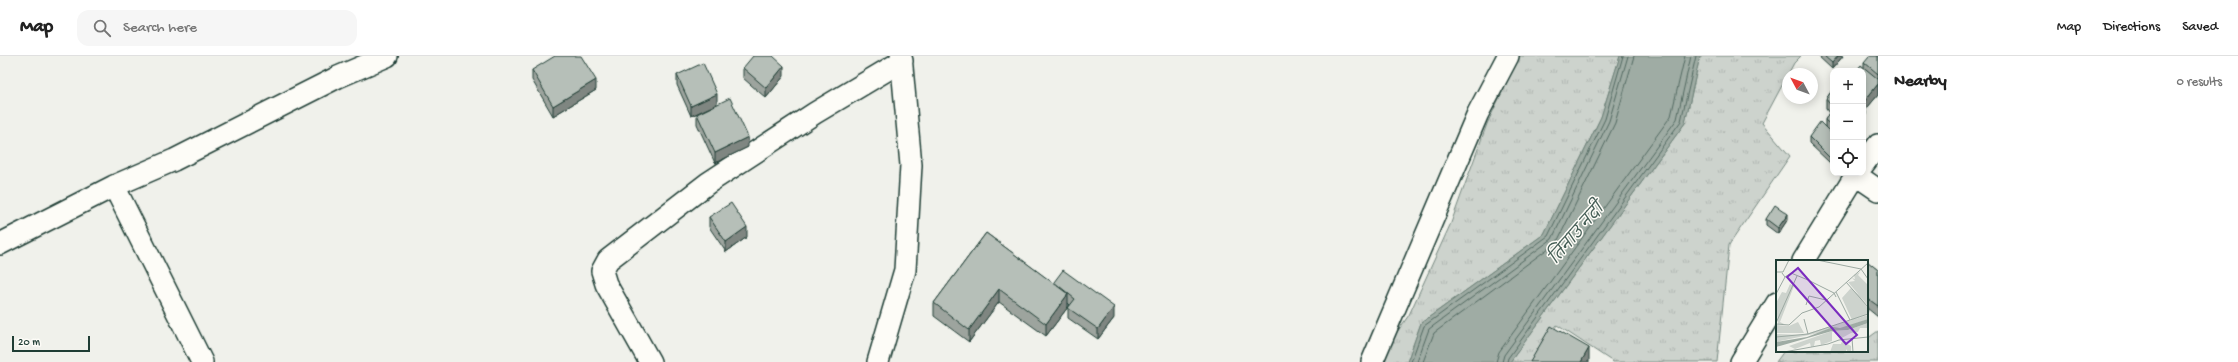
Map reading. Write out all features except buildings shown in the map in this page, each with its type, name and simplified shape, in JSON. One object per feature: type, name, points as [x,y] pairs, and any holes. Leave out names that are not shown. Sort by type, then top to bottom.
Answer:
[{"type":"street","points":[[0,244],[114,186],[174,160],[338,77],[387,56]]},
{"type":"street","points":[[1372,362],[1478,113],[1508,56]]},
{"type":"street","points":[[650,362],[606,284],[602,271],[608,260],[708,183],[815,113],[902,59],[911,165],[905,270],[878,362]]},
{"type":"street","points":[[1866,161],[1878,145]]},
{"type":"street","points":[[1804,260],[1856,176]]},
{"type":"street","points":[[1864,176],[1878,190]]},
{"type":"street","points":[[114,186],[202,362]]},
{"type":"street","points":[[1740,362],[1776,305]]},
{"type":"green space","points":[[1519,56],[1620,56],[1601,117],[1544,234],[1421,323],[1407,362],[1381,362],[1383,352],[1409,315],[1451,223],[1487,124]]},
{"type":"green space","points":[[1700,56],[1801,56],[1791,68],[1782,68],[1782,86],[1762,123],[1790,156],[1729,245],[1717,362],[1613,362],[1557,325],[1530,362],[1510,362],[1685,123]]},
{"type":"green space","points":[[1878,331],[1878,362],[1776,362],[1783,352],[1868,352],[1868,338]]},
{"type":"water","name":"तिनाउ नदी","points":[[1620,56],[1700,56],[1685,123],[1510,362],[1407,362],[1421,323],[1544,234],[1601,117]]}]
